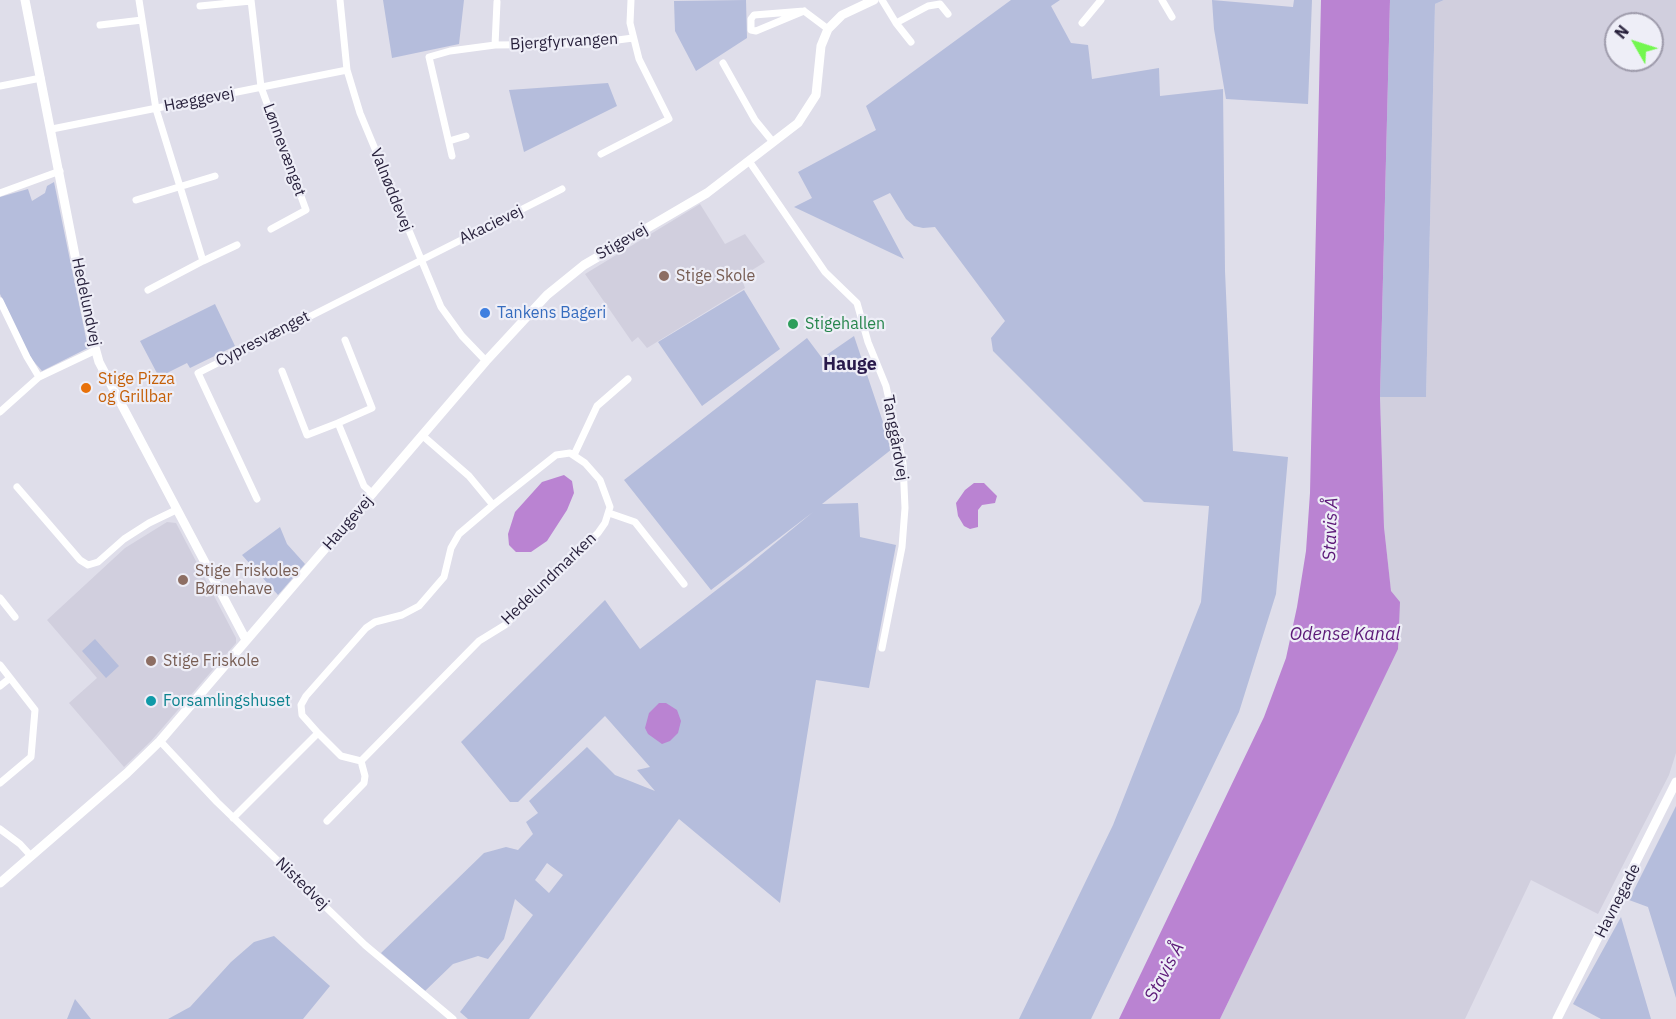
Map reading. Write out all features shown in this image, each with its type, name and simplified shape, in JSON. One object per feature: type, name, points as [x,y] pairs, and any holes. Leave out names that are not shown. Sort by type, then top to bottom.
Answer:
[{"type":"street","name":"Hedelundvej","points":[[25,0],[96,350],[106,378],[246,640]]},
{"type":"street","points":[[139,0],[156,109],[203,261]]},
{"type":"street","points":[[200,6],[251,0],[261,87]]},
{"type":"street","name":"Valnøddevej","points":[[340,0],[347,70],[360,113],[441,307],[462,336],[486,361]]},
{"type":"street","name":"Bjergfyrvangen","points":[[601,154],[669,119],[646,77],[633,38],[631,0]]},
{"type":"street","points":[[804,12],[756,31],[751,30],[750,19],[754,15],[804,12],[828,29],[842,15],[874,0]]},
{"type":"street","points":[[882,0],[911,42]]},
{"type":"street","points":[[1082,23],[1101,0]]},
{"type":"street","points":[[1162,0],[1172,17]]},
{"type":"street","name":"Bjergfyrvangen","points":[[495,45],[497,2]]},
{"type":"street","points":[[896,23],[933,5],[940,4],[948,14]]},
{"type":"street","points":[[100,26],[142,20]]},
{"type":"street","name":"Stigevej","points":[[486,361],[547,295],[578,269],[707,193],[798,123],[812,105],[816,95],[821,46],[828,29]]},
{"type":"street","name":"Bjergfyrvangen","points":[[452,156],[429,57],[450,51],[495,45],[587,44],[633,38]]},
{"type":"street","points":[[723,63],[755,120],[773,142]]},
{"type":"street","name":"Hæggevej","points":[[51,129],[347,70]]},
{"type":"street","points":[[0,86],[41,78]]},
{"type":"street","name":"Lønnevænget","points":[[261,87],[306,210],[271,229]]},
{"type":"street","points":[[449,141],[466,136]]},
{"type":"street","name":"Tanggårdvej","points":[[749,161],[825,272],[856,303],[868,342],[886,386],[903,463],[905,508],[902,547],[882,648]]},
{"type":"street","points":[[0,193],[60,171]]},
{"type":"street","points":[[136,200],[215,176]]},
{"type":"street","name":"Akacievej","points":[[420,260],[562,189]]},
{"type":"street","points":[[148,290],[237,245]]},
{"type":"street","name":"Cypresvænget","points":[[257,499],[198,373],[420,260]]},
{"type":"street","points":[[0,301],[39,377]]},
{"type":"street","points":[[282,371],[307,435],[372,408],[345,340]]},
{"type":"street","points":[[0,412],[39,377],[96,350]]},
{"type":"street","name":"Haugevej","points":[[0,883],[127,773],[160,741],[486,361]]},
{"type":"street","points":[[574,455],[597,406],[628,379]]},
{"type":"street","points":[[338,423],[364,486],[373,494]]},
{"type":"street","points":[[423,436],[469,476],[493,505]]},
{"type":"street","points":[[327,821],[364,783],[365,776],[361,761],[341,756],[302,715],[301,705],[306,696],[366,628],[375,622],[402,615],[419,606],[444,577],[452,548],[459,534],[556,455],[574,455],[585,463],[600,480],[609,510],[635,522],[684,584]]},
{"type":"street","points":[[17,487],[80,560],[88,565],[98,562],[124,539],[149,523],[176,510]]},
{"type":"street","name":"Hedelundmarken","points":[[361,761],[486,635],[505,624],[591,540],[605,523],[609,510]]},
{"type":"street","points":[[0,598],[15,616]]},
{"type":"street","points":[[456,664],[463,671]]},
{"type":"street","points":[[0,665],[35,710],[31,757],[0,783]]},
{"type":"street","points":[[0,686],[10,678]]},
{"type":"street","points":[[233,818],[318,733]]},
{"type":"street","name":"Nistedvej","points":[[160,741],[233,818],[365,945],[453,1019]]},
{"type":"street","name":"Havnegade","points":[[1558,1016],[1660,819],[1676,782]]},
{"type":"street","points":[[0,830],[20,843],[31,856]]},
{"type":"street","points":[[1558,1016],[1570,1019]]},
{"type":"shaded area","points":[[383,0],[464,0],[459,44],[392,58]]},
{"type":"shaded area","points":[[746,0],[747,38],[696,71],[675,31],[674,1]]},
{"type":"shaded area","points":[[1011,0],[1060,0],[1051,6],[1071,43],[1088,45],[1092,79],[1159,68],[1160,96],[1223,89],[1225,271],[1233,451],[1288,457],[1276,594],[1239,712],[1091,1019],[1019,1019],[1113,825],[1201,602],[1209,506],[1144,502],[993,351],[991,338],[1005,321],[935,227],[914,226],[906,219],[890,193],[873,201],[904,259],[794,207],[812,198],[798,172],[876,130],[866,106]]},
{"type":"shaded area","points":[[1212,0],[1293,7],[1294,0],[1312,0],[1308,104],[1226,99],[1214,29]]},
{"type":"shaded area","points":[[1390,0],[1444,0],[1435,4],[1426,397],[1380,397]]},
{"type":"shaded area","points":[[1444,0],[1676,0],[1676,753],[1669,775],[1598,914],[1531,880],[1465,1019],[1220,1019],[1397,649],[1384,527],[1380,397],[1426,396],[1435,4]]},
{"type":"shaded area","points":[[608,83],[617,106],[524,152],[509,90]]},
{"type":"shaded area","points":[[54,182],[88,348],[42,371],[29,356],[0,294],[0,197],[28,189],[32,201],[45,193],[47,186]]},
{"type":"shaded area","name":"Stige Skole","points":[[700,204],[725,244],[745,234],[765,262],[741,277],[745,288],[647,348],[638,337],[632,342],[585,274]]},
{"type":"shaded area","points":[[744,290],[780,349],[702,406],[658,342]]},
{"type":"shaded area","points":[[215,304],[235,346],[190,368],[187,363],[159,377],[140,341]]},
{"type":"shaded area","points":[[854,336],[892,449],[822,504],[858,503],[860,537],[896,545],[869,688],[816,680],[780,903],[679,819],[529,1019],[468,1019],[460,1012],[533,915],[515,899],[504,939],[488,959],[478,956],[453,964],[425,991],[381,953],[484,853],[506,847],[518,850],[533,834],[526,822],[538,813],[529,801],[587,747],[615,775],[655,791],[637,770],[650,767],[605,716],[518,802],[510,802],[461,742],[605,600],[640,649],[813,512],[711,590],[624,480],[807,338],[822,358]],"holes":[[[547,863],[563,875],[549,893],[535,880]]]},
{"type":"shaded area","name":"Stige Friskole","points":[[167,522],[176,523],[236,638],[236,643],[151,741],[124,767],[69,703],[97,678],[47,620],[125,548]]},
{"type":"shaded area","points":[[280,527],[287,544],[305,564],[278,595],[242,555]]},
{"type":"shaded area","points":[[95,639],[119,666],[106,678],[82,651]]},
{"type":"shaded area","points":[[1676,806],[1676,998],[1648,907],[1629,900]]},
{"type":"shaded area","points":[[1621,917],[1651,1019],[1601,1019],[1573,1004]]},
{"type":"shaded area","points":[[274,936],[330,986],[303,1019],[168,1019],[190,1007],[231,962],[254,942]]},
{"type":"shaded area","points":[[75,999],[91,1019],[67,1019]]},
{"type":"water","name":"Odense Kanal","points":[[1321,0],[1390,0],[1380,397],[1384,527],[1391,591],[1400,602],[1398,649],[1220,1019],[1119,1019],[1264,717],[1286,658],[1297,607],[1306,551],[1310,493]]},
{"type":"water","points":[[564,475],[572,481],[574,493],[567,510],[547,541],[531,552],[516,552],[509,545],[508,534],[515,512],[542,482]]},
{"type":"water","points":[[974,483],[984,483],[997,496],[995,503],[982,505],[978,510],[978,527],[970,529],[964,526],[958,516],[956,503],[965,490]]},
{"type":"water","points":[[659,703],[666,703],[677,710],[681,721],[678,733],[670,741],[662,744],[648,734],[645,728],[649,713]]},
{"type":"place","name":"Stige Skole","points":[[664,276]]},
{"type":"place","name":"Tankens Bageri","points":[[485,313]]},
{"type":"place","name":"Stigehallen","points":[[793,324]]},
{"type":"place","name":"Stige Pizza og Grillbar","points":[[86,388]]},
{"type":"place","name":"Stige Friskoles Børnehave","points":[[183,580]]},
{"type":"place","name":"Stige Friskole","points":[[151,661]]},
{"type":"place","name":"Forsamlingshuset","points":[[151,701]]},
{"type":"district","name":"Hauge","points":[[850,365]]},
{"type":"water label","name":"Stavis Å","points":[[1331,529]]},
{"type":"water label","name":"Stavis Å","points":[[1165,972]]}]
